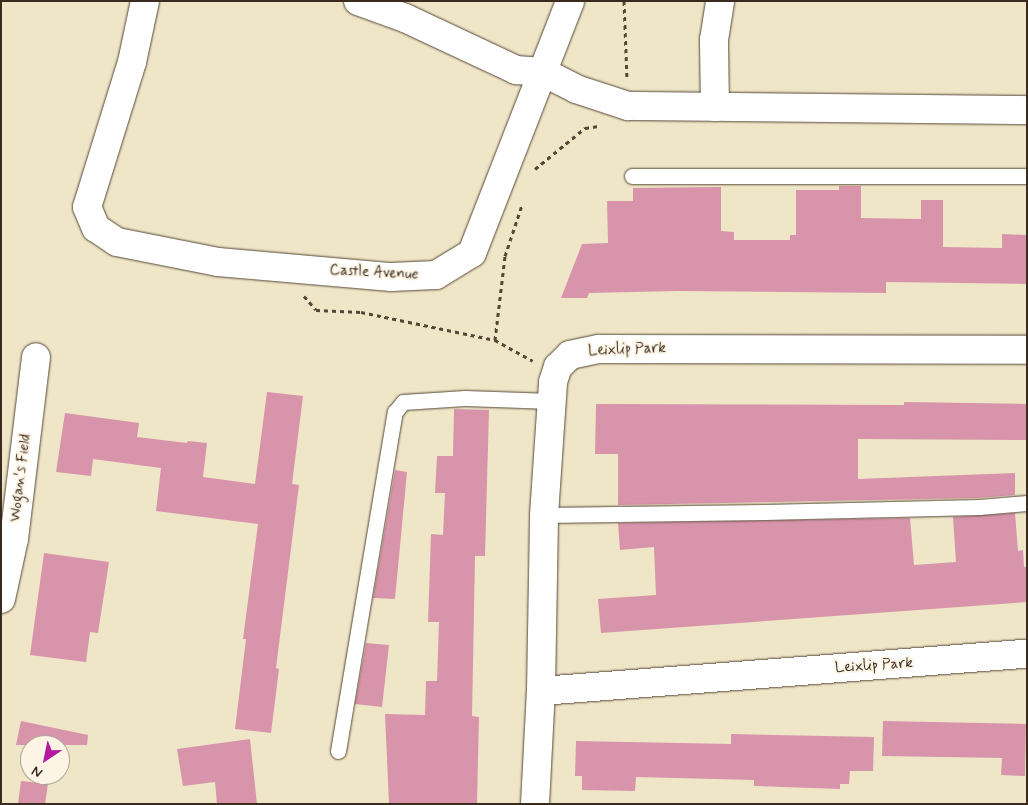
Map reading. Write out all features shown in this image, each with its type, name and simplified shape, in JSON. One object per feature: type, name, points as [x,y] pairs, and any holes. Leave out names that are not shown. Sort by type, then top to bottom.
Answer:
[{"type":"street","name":"Castle Avenue","points":[[145,1],[132,62],[87,207],[96,228],[117,242],[199,258],[391,277],[436,275],[472,254],[570,1]]},
{"type":"street","points":[[358,1],[405,18],[516,70],[543,72],[576,89],[628,106],[1027,110]]},
{"type":"street","points":[[715,107],[714,40],[720,1]]},
{"type":"street","name":"Leixlip Park","points":[[555,374],[558,367],[570,354],[599,348],[1027,350]]},
{"type":"street","name":"Wogan's Field","points":[[1,599],[14,539],[36,357]]},
{"type":"street","points":[[535,804],[541,691],[544,515],[555,374]]},
{"type":"street","name":"Leixlip Park","points":[[541,691],[1027,654]]},
{"type":"lane","points":[[632,176],[1027,176]]},
{"type":"lane","points":[[338,751],[395,412],[402,402],[465,398],[552,401]]},
{"type":"lane","points":[[544,515],[979,507],[1027,503]]},
{"type":"path","points":[[624,1],[628,106]]},
{"type":"path","points":[[301,269],[301,294],[316,310],[361,312],[495,340],[555,374]]},
{"type":"building","points":[[839,186],[861,186],[861,218],[921,219],[921,200],[943,200],[943,247],[1002,248],[1002,234],[1027,235],[1027,284],[886,282],[886,293],[677,291],[589,293],[587,298],[561,298],[582,244],[608,243],[607,201],[633,201],[633,188],[721,187],[721,231],[734,232],[734,240],[790,240],[790,235],[796,235],[796,190],[839,190]]},
{"type":"building","points":[[267,392],[303,396],[292,484],[299,485],[276,668],[279,669],[271,733],[235,729],[246,639],[243,639],[258,524],[156,511],[161,468],[93,459],[91,476],[56,472],[65,413],[139,423],[137,437],[187,443],[188,441],[207,443],[203,477],[255,484]]},
{"type":"building","points":[[904,402],[1027,404],[1027,440],[858,439],[858,479],[1015,473],[1015,495],[978,498],[618,505],[618,454],[595,454],[596,404],[904,405]]},
{"type":"building","points":[[454,409],[489,410],[485,556],[475,556],[472,716],[479,717],[477,804],[389,804],[385,714],[425,715],[426,681],[437,681],[439,622],[428,622],[431,534],[443,535],[445,493],[435,493],[437,456],[453,456]]},
{"type":"building","points":[[395,470],[407,472],[395,599],[373,598]]},
{"type":"building","points":[[1015,513],[1018,551],[1023,550],[1024,567],[1027,567],[1027,602],[601,633],[598,599],[656,595],[654,547],[620,550],[618,523],[910,518],[914,565],[956,562],[953,517]]},
{"type":"building","points":[[44,553],[109,562],[98,633],[90,632],[86,662],[30,655]]},
{"type":"building","points":[[366,643],[389,645],[382,707],[355,704]]},
{"type":"building","points":[[21,721],[88,735],[87,745],[70,745],[70,735],[20,735],[20,745],[16,745]]},
{"type":"building","points":[[883,721],[1026,724],[1025,776],[1001,775],[1002,758],[882,756]]},
{"type":"building","points":[[731,734],[874,737],[873,771],[850,771],[849,784],[840,784],[840,789],[754,786],[754,780],[636,777],[635,791],[582,790],[582,776],[575,776],[576,741],[731,744]]},
{"type":"building","points":[[250,739],[257,804],[217,804],[215,782],[183,786],[177,749]]},
{"type":"building","points":[[20,785],[48,785],[45,804],[18,804]]}]
